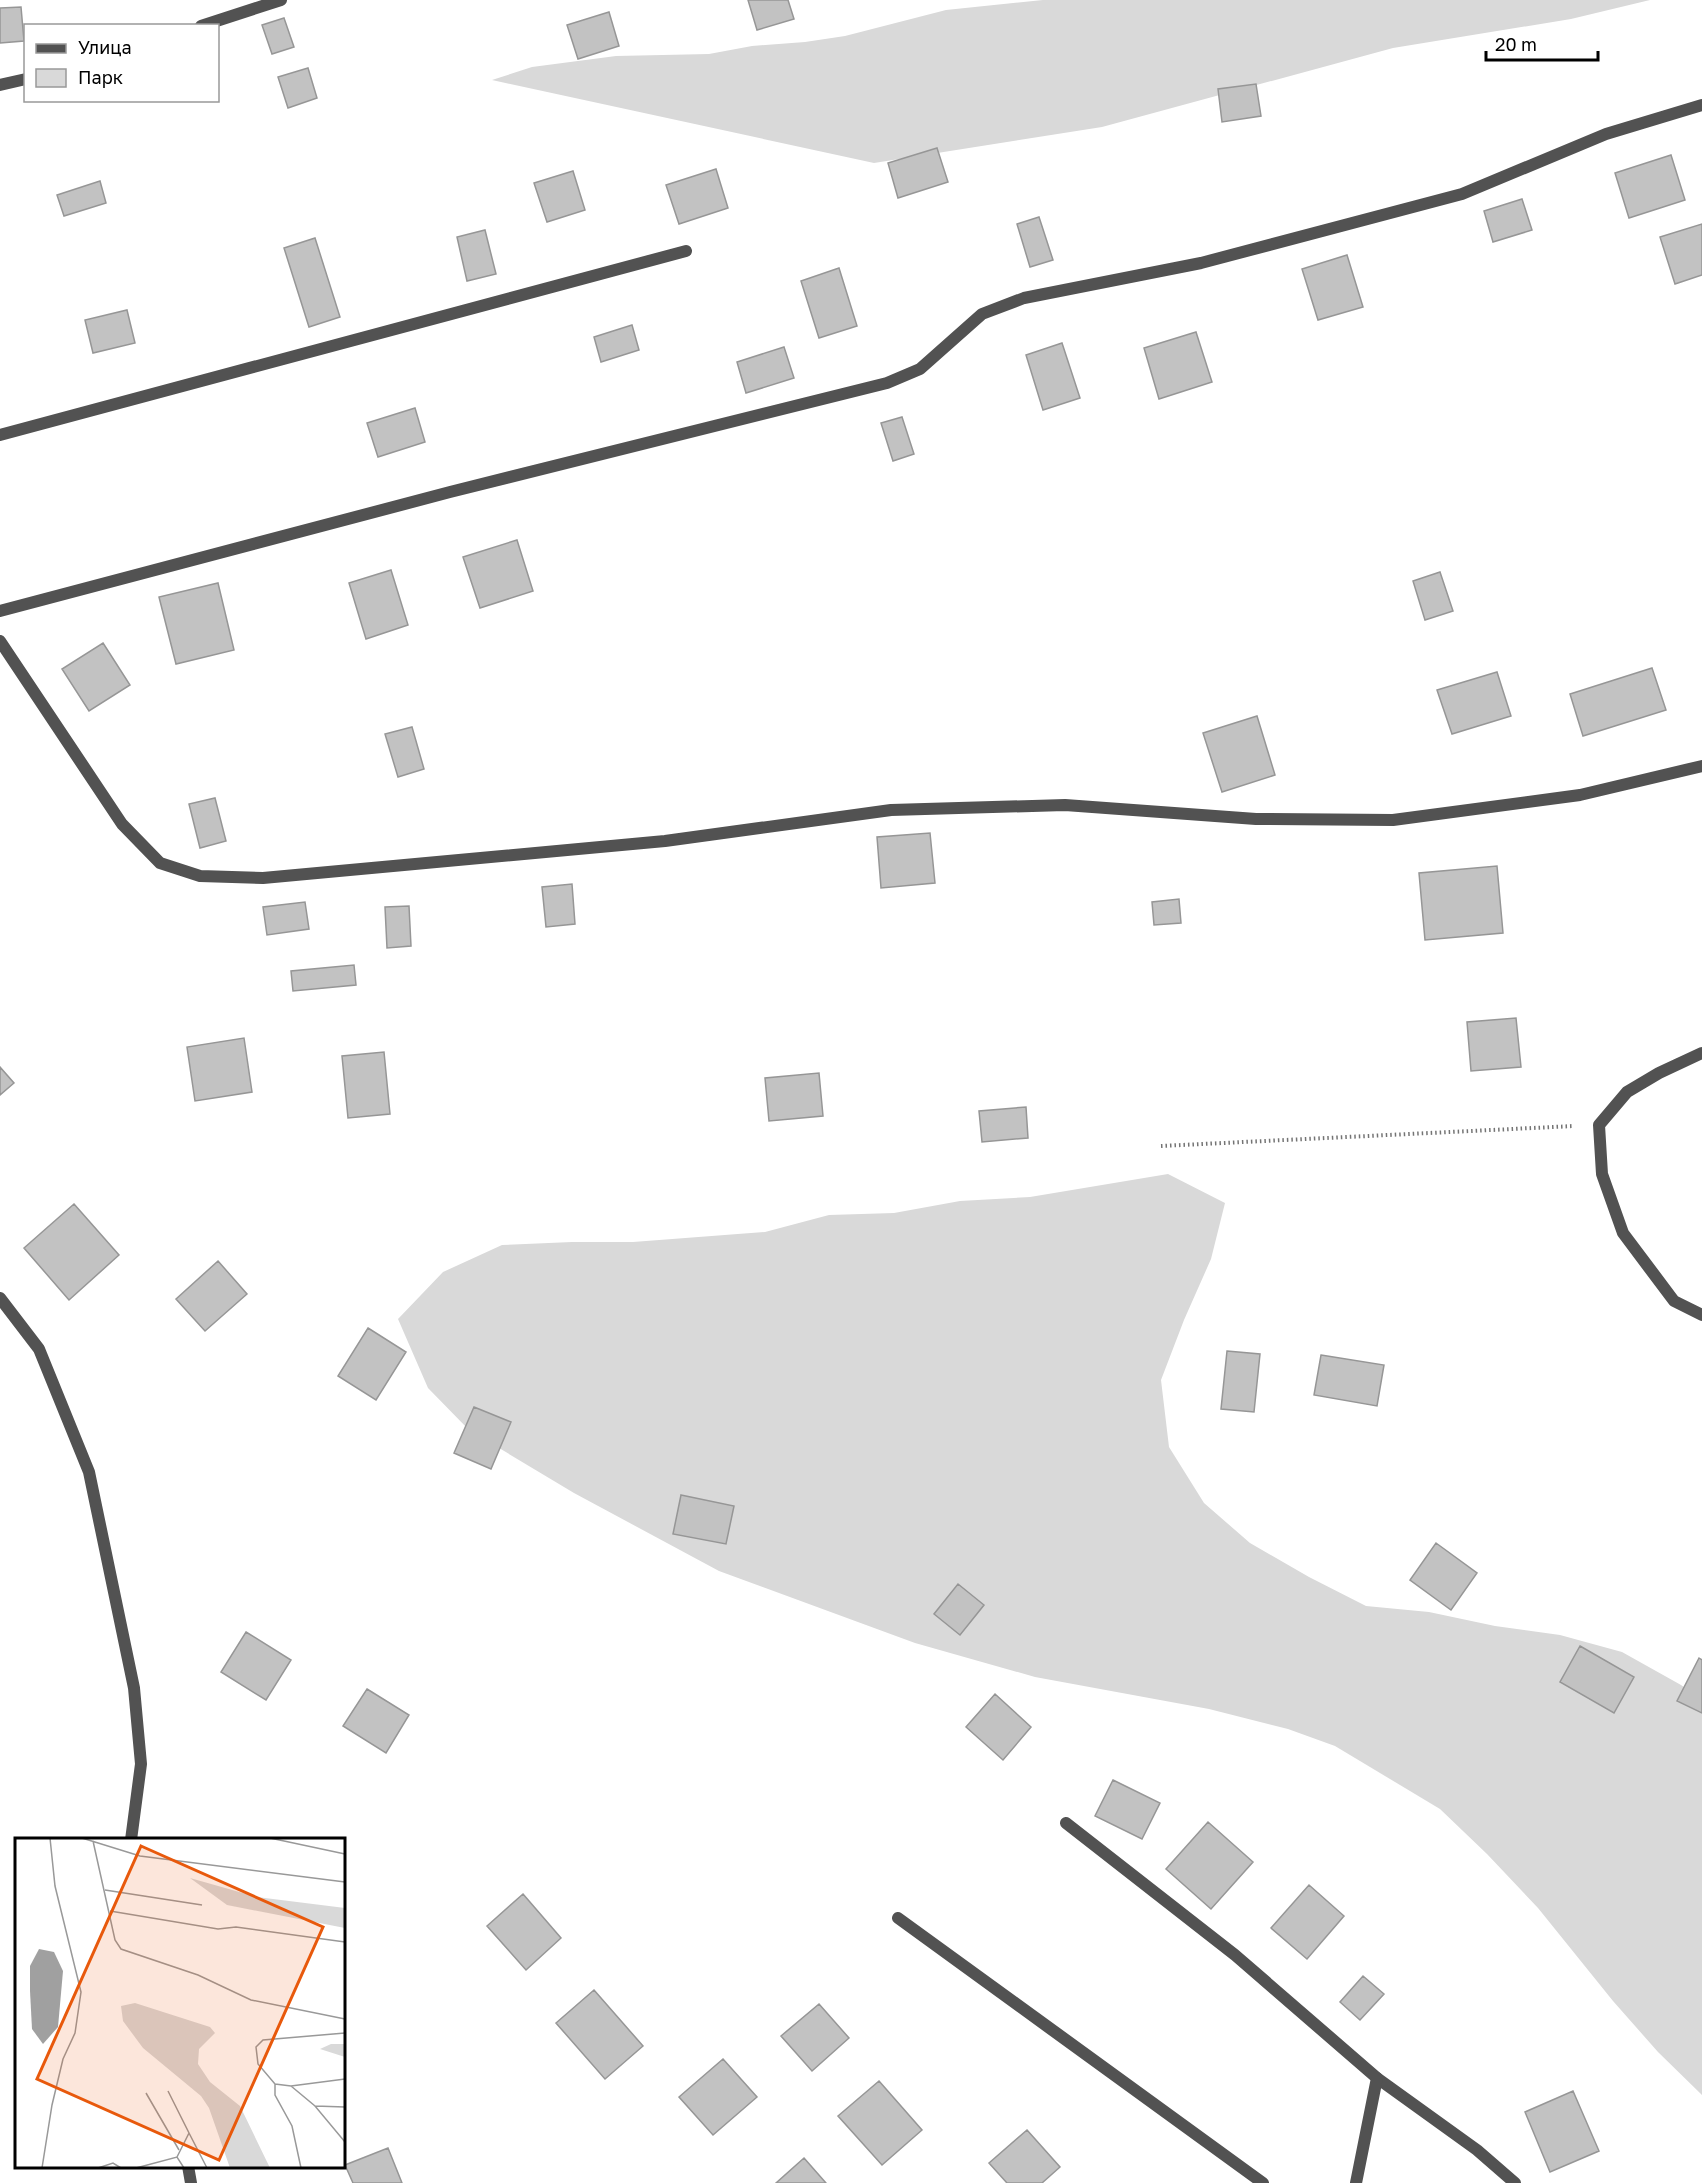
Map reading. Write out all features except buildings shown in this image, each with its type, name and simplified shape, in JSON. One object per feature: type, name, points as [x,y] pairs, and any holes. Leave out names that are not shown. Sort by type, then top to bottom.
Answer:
[{"type":"street","points":[[207,24],[281,0]]},
{"type":"street","points":[[0,85],[24,79]]},
{"type":"street","points":[[0,611],[450,492],[888,383],[920,369],[982,314],[1024,298],[1201,263],[1461,194],[1606,134],[1702,105]]},
{"type":"street","points":[[0,435],[686,251]]},
{"type":"street","points":[[0,641],[122,824],[160,863],[200,876],[263,878],[666,841],[891,810],[1065,805],[1256,819],[1393,820],[1580,795],[1702,766]]},
{"type":"street","points":[[1702,1053],[1659,1072],[1627,1092],[1599,1125],[1602,1174],[1623,1233],[1674,1301],[1702,1315]]},
{"type":"street","points":[[0,1298],[39,1349],[89,1472],[134,1688],[141,1764],[131,1838]]},
{"type":"street","points":[[1066,1823],[1235,1955],[1377,2078],[1477,2150],[1515,2183]]},
{"type":"street","points":[[898,1918],[1263,2183]]},
{"type":"street","points":[[1356,2183],[1377,2078]]},
{"type":"street","points":[[188,2168],[191,2183]]},
{"type":"path","points":[[1161,1146],[1599,1125]]},
{"type":"green space","points":[[1043,0],[1650,0],[1571,19],[1393,48],[1102,127],[874,163],[492,80],[532,67],[616,56],[709,54],[752,46],[805,42],[845,36],[946,10]]},
{"type":"green space","points":[[1168,1174],[1225,1203],[1211,1259],[1161,1380],[1169,1447],[1204,1503],[1250,1543],[1366,1606],[1429,1612],[1495,1626],[1560,1635],[1622,1652],[1681,1685],[1702,1700],[1702,2095],[1658,2052],[1613,2001],[1538,1908],[1440,1809],[1335,1746],[1288,1729],[1209,1709],[1035,1677],[915,1643],[719,1571],[574,1493],[469,1430],[428,1388],[398,1319],[443,1272],[502,1245],[633,1242],[765,1232],[829,1215],[894,1213],[960,1201],[1030,1197]]}]
